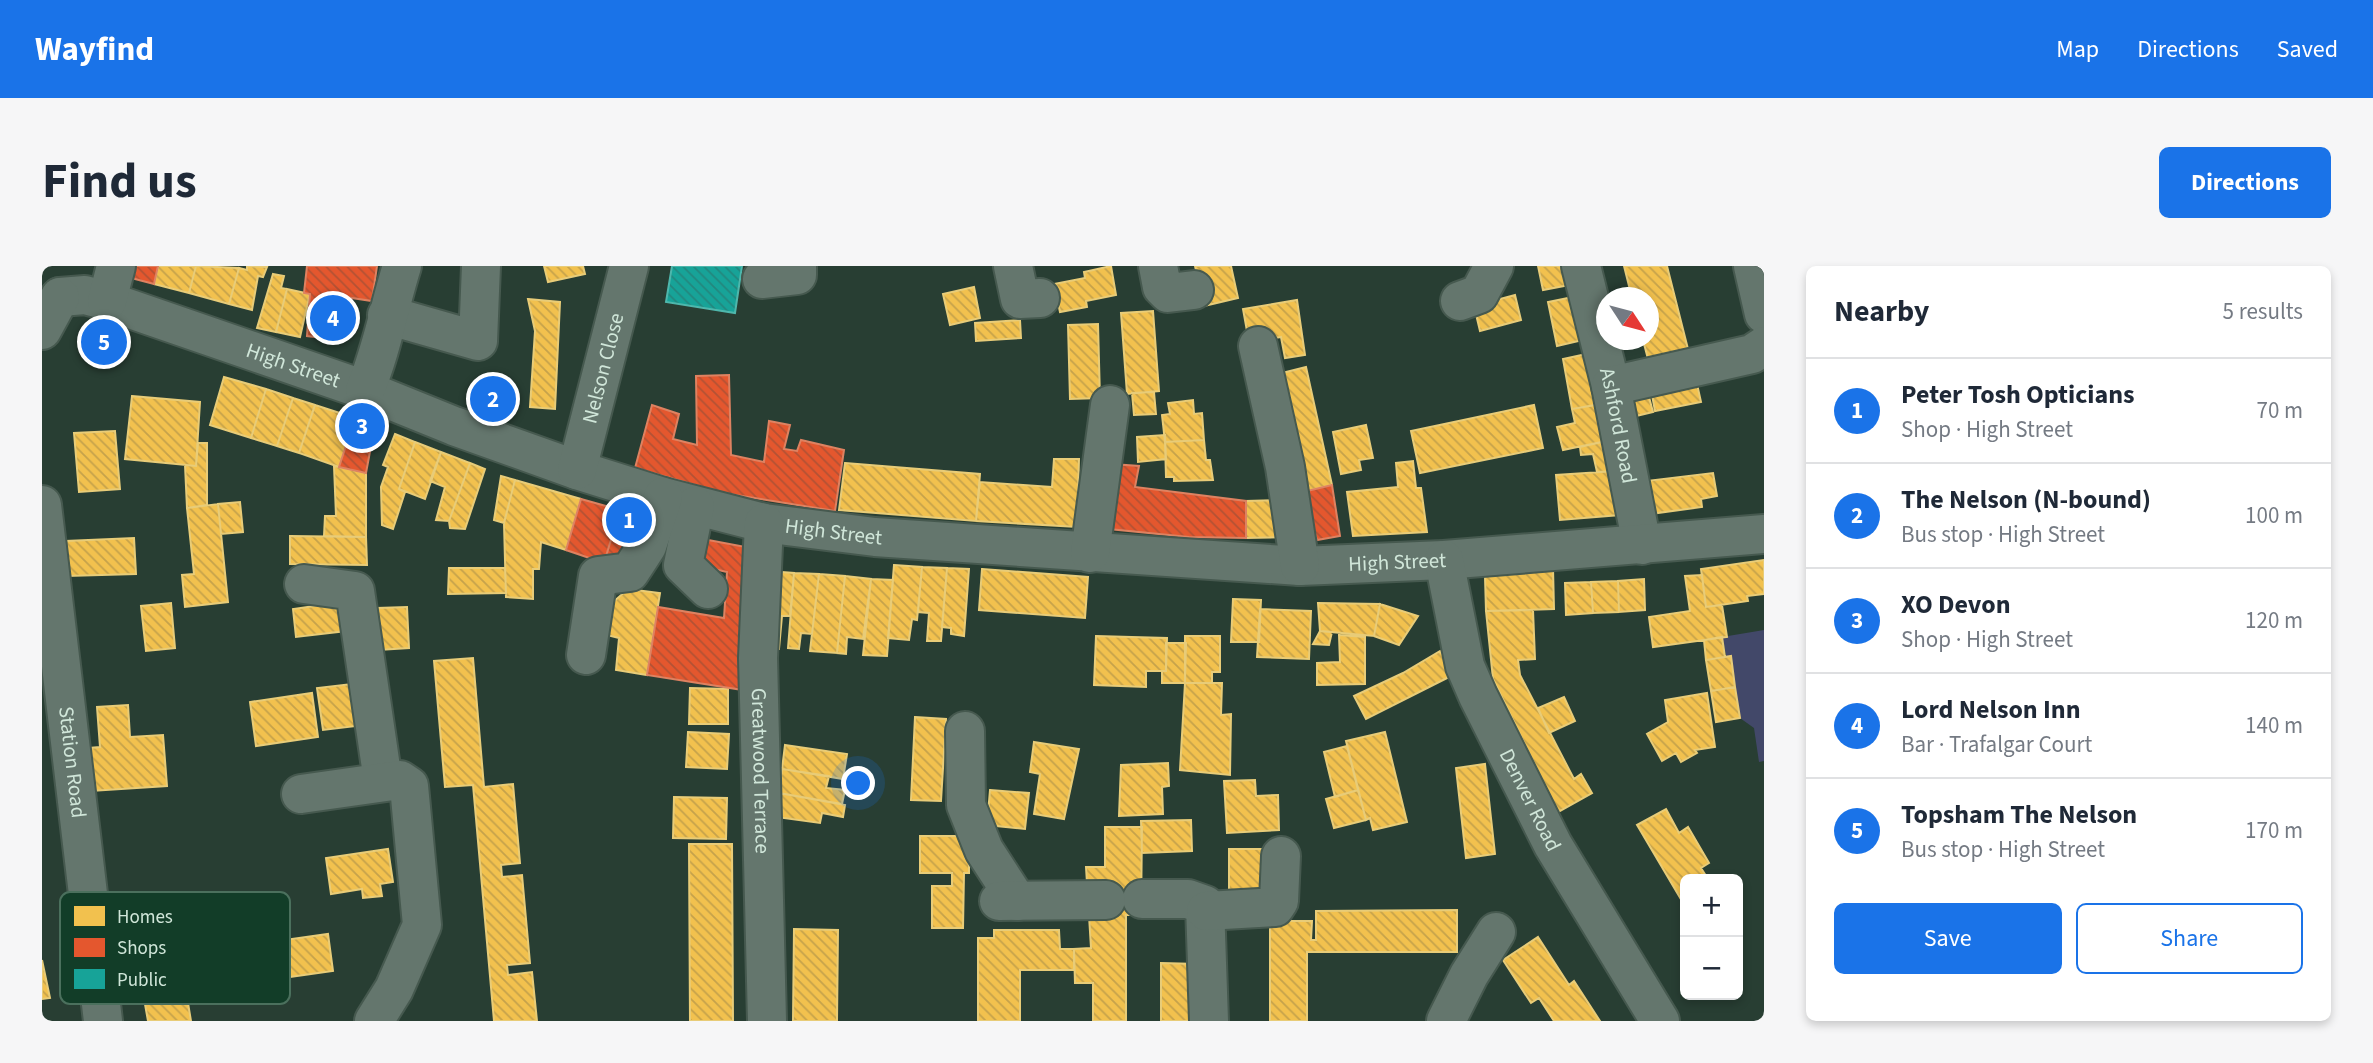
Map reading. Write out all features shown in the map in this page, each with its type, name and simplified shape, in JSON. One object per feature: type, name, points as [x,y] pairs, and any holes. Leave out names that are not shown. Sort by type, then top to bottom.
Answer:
[{"type":"street","points":[[365,390],[379,356],[387,315],[402,266]]},
{"type":"street","points":[[387,315],[478,341],[481,266]]},
{"type":"street","name":"Nelson Close","points":[[577,470],[629,266]]},
{"type":"street","points":[[762,279],[797,275],[797,266]]},
{"type":"street","points":[[1013,266],[1020,299],[1040,298]]},
{"type":"street","points":[[1158,266],[1162,287],[1168,293],[1194,290]]},
{"type":"street","points":[[1460,301],[1479,293],[1494,266]]},
{"type":"street","name":"Ashford Road","points":[[1581,266],[1611,386],[1642,545]]},
{"type":"street","points":[[1753,266],[1764,314]]},
{"type":"street","points":[[42,330],[51,284]]},
{"type":"street","name":"High Street","points":[[51,284],[85,295],[111,284],[454,426],[577,470],[764,523],[875,537],[1300,566],[1444,560],[1764,534]]},
{"type":"street","points":[[1258,346],[1285,467],[1300,566]]},
{"type":"street","points":[[1611,386],[1752,354],[1764,346]]},
{"type":"street","points":[[1703,385],[1764,373]]},
{"type":"street","points":[[1090,553],[1110,405]]},
{"type":"street","points":[[679,501],[683,565],[708,589]]},
{"type":"street","points":[[586,655],[598,576],[630,572],[679,501]]},
{"type":"street","name":"Station Road","points":[[42,505],[88,892]]},
{"type":"street","name":"Greatwood Terrace","points":[[764,523],[758,658],[766,1021]]},
{"type":"street","name":"Denver Road","points":[[1444,560],[1465,666],[1478,696],[1553,845],[1660,1021]]},
{"type":"street","points":[[304,584],[355,591],[383,781]]},
{"type":"street","points":[[965,732],[966,805],[1008,901],[1188,900],[1205,905],[1209,1021]]},
{"type":"street","points":[[301,794],[383,781],[400,780],[409,786],[422,925],[394,989],[374,1021]]},
{"type":"street","points":[[1206,912],[1275,907],[1279,901],[1281,856]]},
{"type":"street","points":[[1446,1021],[1469,975],[1496,932]]},
{"type":"shaded area","points":[[1764,630],[1764,761],[1759,762],[1754,728],[1740,718],[1722,637]]},
{"type":"building: Homes","points":[[158,266],[196,266],[189,293],[154,284]]},
{"type":"building: Homes","points":[[196,266],[239,268],[229,304],[189,293]]},
{"type":"building: Homes","points":[[247,266],[267,267],[263,277],[258,276],[252,310],[229,304],[239,268],[247,270]]},
{"type":"building: Homes","points":[[544,266],[583,266],[585,274],[548,282]]},
{"type":"building: Homes","points":[[1111,266],[1116,295],[1086,301],[1087,307],[1060,312],[1054,284],[1085,278],[1084,272]]},
{"type":"building: Homes","points":[[1195,266],[1231,266],[1238,298],[1204,306]]},
{"type":"building: Homes","points":[[1538,266],[1571,266],[1575,284],[1543,290]]},
{"type":"building: Homes","points":[[1624,266],[1667,266],[1688,349],[1648,359],[1646,350],[1659,350],[1659,287],[1629,287]]},
{"type":"building: Homes","points":[[273,274],[284,276],[281,288],[287,289],[276,332],[257,328]]},
{"type":"building: Homes","points":[[974,287],[980,318],[950,325],[943,294]]},
{"type":"building: Homes","points":[[287,289],[310,294],[300,337],[276,332]]},
{"type":"building: Homes","points":[[1515,295],[1521,320],[1480,331],[1474,306]]},
{"type":"building: Homes","points":[[1578,296],[1587,339],[1557,346],[1548,302]]},
{"type":"building: Homes","points":[[528,299],[560,302],[555,409],[530,407],[535,331]]},
{"type":"building: Homes","points":[[1297,300],[1305,355],[1285,358],[1281,337],[1249,342],[1243,309]]},
{"type":"building: Homes","points":[[1153,311],[1159,391],[1127,394],[1121,313]]},
{"type":"building: Homes","points":[[1020,320],[1021,338],[976,341],[975,323]]},
{"type":"building: Homes","points":[[1098,324],[1100,398],[1070,399],[1068,325]]},
{"type":"building: Homes","points":[[1591,353],[1601,404],[1572,409],[1563,359]]},
{"type":"building: Homes","points":[[1306,367],[1332,485],[1303,492],[1278,374]]},
{"type":"building: Homes","points":[[1695,375],[1701,402],[1655,411],[1650,384]]},
{"type":"building: Homes","points":[[224,377],[266,389],[251,438],[210,425]]},
{"type":"building: Homes","points":[[1646,386],[1653,412],[1632,417],[1626,391]]},
{"type":"building: Homes","points":[[266,389],[293,398],[277,446],[251,438]]},
{"type":"building: Homes","points":[[1154,392],[1156,414],[1134,415],[1132,393]]},
{"type":"building: Homes","points":[[132,396],[200,402],[196,466],[125,459]]},
{"type":"building: Homes","points":[[293,398],[315,405],[299,453],[277,446]]},
{"type":"building: Homes","points":[[1193,400],[1194,414],[1202,413],[1204,440],[1165,442],[1162,415],[1170,414],[1168,403]]},
{"type":"building: Homes","points":[[1601,404],[1611,440],[1563,450],[1557,427],[1575,423],[1572,409]]},
{"type":"building: Homes","points":[[315,405],[355,418],[339,467],[299,453]]},
{"type":"building: Homes","points":[[1534,405],[1543,448],[1420,473],[1411,431]]},
{"type":"building: Homes","points":[[1366,425],[1373,458],[1359,460],[1361,470],[1341,474],[1333,432]]},
{"type":"building: Homes","points":[[115,431],[120,489],[79,492],[74,433]]},
{"type":"building: Homes","points":[[395,434],[415,442],[399,489],[405,492],[393,529],[382,525],[381,487],[388,467],[383,465]]},
{"type":"building: Homes","points":[[1165,435],[1166,459],[1138,462],[1137,437]]},
{"type":"building: Homes","points":[[1204,440],[1206,460],[1210,460],[1213,480],[1174,481],[1174,477],[1166,477],[1165,442]]},
{"type":"building: Homes","points":[[1611,440],[1616,471],[1597,472],[1593,454],[1581,455],[1580,447]]},
{"type":"building: Homes","points":[[415,442],[441,452],[425,499],[399,489]]},
{"type":"building: Homes","points":[[198,443],[207,443],[207,505],[187,508],[185,465],[196,466]]},
{"type":"building: Homes","points":[[441,452],[470,463],[449,521],[436,520],[445,487],[430,481]]},
{"type":"building: Homes","points":[[1054,459],[1079,459],[1077,527],[976,521],[980,482],[1052,487]]},
{"type":"building: Homes","points":[[1413,461],[1416,488],[1421,488],[1427,532],[1353,536],[1347,492],[1398,487],[1396,463]]},
{"type":"building: Homes","points":[[470,463],[485,469],[465,529],[450,528],[449,521]]},
{"type":"building: Homes","points":[[845,463],[980,474],[976,521],[839,510]]},
{"type":"building: Homes","points":[[334,466],[366,473],[366,537],[324,536],[325,516],[336,516]]},
{"type":"building: Homes","points":[[1616,471],[1620,515],[1560,520],[1556,475]]},
{"type":"building: Homes","points":[[1713,473],[1717,496],[1701,499],[1702,507],[1650,514],[1646,481]]},
{"type":"building: Homes","points":[[501,476],[515,480],[504,523],[494,520]]},
{"type":"building: Homes","points":[[515,480],[581,499],[566,550],[541,542],[539,569],[533,569],[533,599],[506,597],[504,523]]},
{"type":"building: Homes","points":[[1285,500],[1289,537],[1246,538],[1246,501]]},
{"type":"building: Homes","points":[[240,502],[243,532],[221,534],[218,504]]},
{"type":"building: Homes","points":[[218,504],[228,602],[185,607],[182,575],[194,574],[187,508]]},
{"type":"building: Homes","points":[[290,536],[366,537],[367,565],[290,564]]},
{"type":"building: Homes","points":[[134,538],[136,574],[67,576],[66,541]]},
{"type":"building: Homes","points":[[1764,560],[1764,594],[1747,596],[1748,601],[1706,607],[1701,569]]},
{"type":"building: Homes","points":[[894,565],[922,567],[917,620],[912,619],[909,640],[888,638]]},
{"type":"building: Homes","points":[[922,567],[947,568],[941,641],[927,641],[929,613],[918,612]]},
{"type":"building: Homes","points":[[449,568],[505,568],[506,593],[448,594]]},
{"type":"building: Homes","points":[[947,568],[969,569],[964,636],[951,634],[951,628],[942,627]]},
{"type":"building: Homes","points":[[1553,568],[1554,609],[1486,611],[1485,577],[1496,570]]},
{"type":"building: Homes","points":[[982,569],[1088,577],[1085,618],[979,610]]},
{"type":"building: Homes","points":[[768,571],[794,573],[790,616],[782,616],[779,649],[765,649]]},
{"type":"building: Homes","points":[[794,573],[819,574],[812,634],[801,633],[799,649],[788,648]]},
{"type":"building: Homes","points":[[819,574],[845,576],[837,653],[810,651]]},
{"type":"building: Homes","points":[[1702,575],[1706,607],[1722,605],[1727,637],[1653,647],[1649,617],[1690,611],[1685,576]]},
{"type":"building: Homes","points":[[845,576],[871,579],[863,639],[847,637],[846,654],[837,653]]},
{"type":"building: Homes","points":[[871,579],[893,580],[887,656],[863,655]]},
{"type":"building: Homes","points":[[1644,579],[1645,610],[1619,612],[1618,581]]},
{"type":"building: Homes","points":[[1618,581],[1619,612],[1593,613],[1591,582]]},
{"type":"building: Homes","points":[[1591,582],[1593,613],[1566,615],[1565,583]]},
{"type":"building: Homes","points":[[628,589],[660,593],[647,675],[616,670],[619,638],[607,635],[612,603]]},
{"type":"building: Homes","points":[[1233,599],[1261,600],[1259,642],[1231,642]]},
{"type":"building: Homes","points":[[343,602],[346,631],[296,637],[293,609]]},
{"type":"building: Homes","points":[[171,603],[175,648],[146,651],[141,606]]},
{"type":"building: Homes","points":[[1318,603],[1380,604],[1374,636],[1320,631]]},
{"type":"building: Homes","points":[[1380,604],[1418,616],[1399,645],[1374,636]]},
{"type":"building: Homes","points":[[407,607],[409,648],[379,650],[377,608]]},
{"type":"building: Homes","points":[[1260,609],[1311,611],[1309,659],[1257,657]]},
{"type":"building: Homes","points":[[1533,610],[1535,659],[1518,660],[1520,675],[1574,779],[1581,774],[1592,793],[1558,812],[1493,679],[1486,611]]},
{"type":"building: Homes","points":[[1320,631],[1332,632],[1329,645],[1313,644]]},
{"type":"building: Homes","points":[[1339,635],[1365,637],[1365,684],[1317,685],[1317,663],[1340,662]]},
{"type":"building: Homes","points":[[1096,636],[1167,638],[1166,671],[1146,671],[1146,687],[1094,685]]},
{"type":"building: Homes","points":[[1185,636],[1220,636],[1220,672],[1212,672],[1212,683],[1185,683]]},
{"type":"building: Homes","points":[[1722,637],[1725,657],[1706,660],[1704,640]]},
{"type":"building: Homes","points":[[1166,643],[1186,643],[1185,683],[1162,683],[1162,671],[1166,671]]},
{"type":"building: Homes","points":[[1440,651],[1455,674],[1366,719],[1354,696],[1403,673]]},
{"type":"building: Homes","points":[[1731,656],[1735,687],[1711,691],[1706,660]]},
{"type":"building: Homes","points":[[473,658],[484,787],[513,784],[520,863],[501,865],[502,877],[522,875],[530,963],[507,965],[508,975],[532,972],[537,1021],[494,1021],[473,785],[445,787],[434,661]]},
{"type":"building: Homes","points":[[360,683],[365,725],[323,730],[317,688]]},
{"type":"building: Homes","points":[[1185,683],[1222,683],[1221,715],[1231,714],[1230,775],[1180,770]]},
{"type":"building: Homes","points":[[1735,687],[1740,718],[1716,722],[1711,691]]},
{"type":"building: Homes","points":[[690,688],[728,689],[728,724],[689,724]]},
{"type":"building: Homes","points":[[312,693],[318,737],[256,746],[250,702]]},
{"type":"building: Homes","points":[[1707,693],[1715,747],[1695,750],[1697,753],[1681,762],[1676,753],[1662,761],[1647,734],[1668,722],[1665,700]]},
{"type":"building: Homes","points":[[1564,697],[1575,721],[1549,733],[1538,708]]},
{"type":"building: Homes","points":[[128,705],[130,737],[163,735],[167,786],[91,791],[89,748],[100,747],[97,707]]},
{"type":"building: Homes","points":[[915,717],[946,719],[941,801],[911,800]]},
{"type":"building: Homes","points":[[688,732],[729,734],[727,769],[686,767]]},
{"type":"building: Homes","points":[[1385,732],[1407,822],[1373,830],[1370,818],[1366,820],[1346,741]]},
{"type":"building: Homes","points":[[1034,742],[1079,749],[1064,819],[1034,814],[1040,774],[1030,772]]},
{"type":"building: Homes","points":[[785,745],[847,754],[843,779],[782,769]]},
{"type":"building: Homes","points":[[1347,746],[1358,790],[1335,797],[1324,752]]},
{"type":"building: Homes","points":[[1168,763],[1169,786],[1162,787],[1163,814],[1119,816],[1121,765]]},
{"type":"building: Homes","points":[[1485,764],[1495,854],[1466,858],[1456,768]]},
{"type":"building: Homes","points":[[782,769],[829,776],[826,788],[845,790],[842,804],[779,793]]},
{"type":"building: Homes","points":[[1255,780],[1256,796],[1278,795],[1279,830],[1227,833],[1224,781]]},
{"type":"building: Homes","points":[[990,790],[1029,793],[1025,829],[987,825]]},
{"type":"building: Homes","points":[[1358,790],[1366,820],[1334,828],[1326,799]]},
{"type":"building: Homes","points":[[779,793],[845,805],[843,817],[822,813],[820,823],[776,817]]},
{"type":"building: Homes","points":[[674,797],[727,798],[726,839],[673,838]]},
{"type":"building: Homes","points":[[1666,809],[1679,833],[1688,827],[1709,863],[1701,868],[1705,874],[1680,874],[1680,898],[1637,825]]},
{"type":"building: Homes","points":[[1191,820],[1192,851],[1142,853],[1141,821]]},
{"type":"building: Homes","points":[[1105,827],[1142,827],[1141,915],[1126,915],[1126,1021],[1093,1021],[1093,983],[1075,983],[1074,949],[1091,948],[1086,867],[1105,867]]},
{"type":"building: Homes","points":[[920,836],[965,836],[965,858],[969,858],[969,873],[964,873],[963,928],[932,928],[932,886],[952,886],[952,873],[920,873]]},
{"type":"building: Homes","points":[[689,844],[732,844],[733,1021],[690,1021]]},
{"type":"building: Homes","points":[[388,849],[393,882],[380,884],[382,896],[363,898],[362,889],[331,894],[326,858]]},
{"type":"building: Homes","points":[[1229,849],[1263,849],[1263,903],[1229,904]]},
{"type":"building: Homes","points":[[1457,910],[1457,952],[1307,952],[1307,1021],[1270,1021],[1270,921],[1312,921],[1311,940],[1316,940],[1316,911]]},
{"type":"building: Homes","points":[[794,929],[838,930],[837,1021],[793,1021]]},
{"type":"building: Homes","points":[[994,930],[1059,930],[1060,949],[1074,949],[1074,970],[1020,970],[1020,1021],[978,1021],[978,938],[994,938]]},
{"type":"building: Homes","points":[[328,934],[333,971],[290,977],[290,939]]},
{"type":"building: Homes","points":[[1538,937],[1569,985],[1574,981],[1600,1021],[1554,1021],[1539,998],[1531,1003],[1503,960]]},
{"type":"building: Homes","points":[[42,960],[50,998],[42,999]]},
{"type":"building: Homes","points":[[1161,963],[1198,964],[1198,1021],[1161,1021]]},
{"type":"building: Homes","points":[[145,1004],[188,1004],[191,1021],[148,1021]]},
{"type":"building: Shops","points":[[132,266],[158,266],[154,284],[131,278]]},
{"type":"building: Shops","points":[[307,266],[377,266],[372,301],[345,297],[340,340],[307,336],[310,294],[304,293]]},
{"type":"building: Shops","points":[[729,375],[731,455],[764,462],[769,421],[790,425],[784,449],[797,451],[801,440],[844,450],[835,511],[723,493],[635,468],[652,405],[679,414],[673,439],[697,445],[696,376]]},
{"type":"building: Shops","points":[[355,418],[375,425],[366,473],[339,467]]},
{"type":"building: Shops","points":[[1112,464],[1139,466],[1135,487],[1246,501],[1246,538],[1189,537],[1109,529]]},
{"type":"building: Shops","points":[[1332,485],[1340,536],[1317,540],[1303,492]]},
{"type":"building: Shops","points":[[581,499],[620,510],[604,563],[566,550]]},
{"type":"building: Shops","points":[[620,510],[644,517],[622,570],[604,563]]},
{"type":"building: Shops","points":[[703,539],[751,548],[749,691],[647,675],[658,607],[724,618],[727,572],[697,565]]},
{"type":"building: Public","points":[[672,266],[742,266],[735,313],[666,302]]},
{"type":"place","name":"Lord Nelson Inn","points":[[333,318]]},
{"type":"place","name":"Topsham The Nelson","points":[[104,342]]},
{"type":"place","name":"The Nelson (N-bound)","points":[[493,399]]},
{"type":"place","name":"XO Devon","points":[[362,426]]},
{"type":"place","name":"Peter Tosh Opticians","points":[[629,520]]}]
